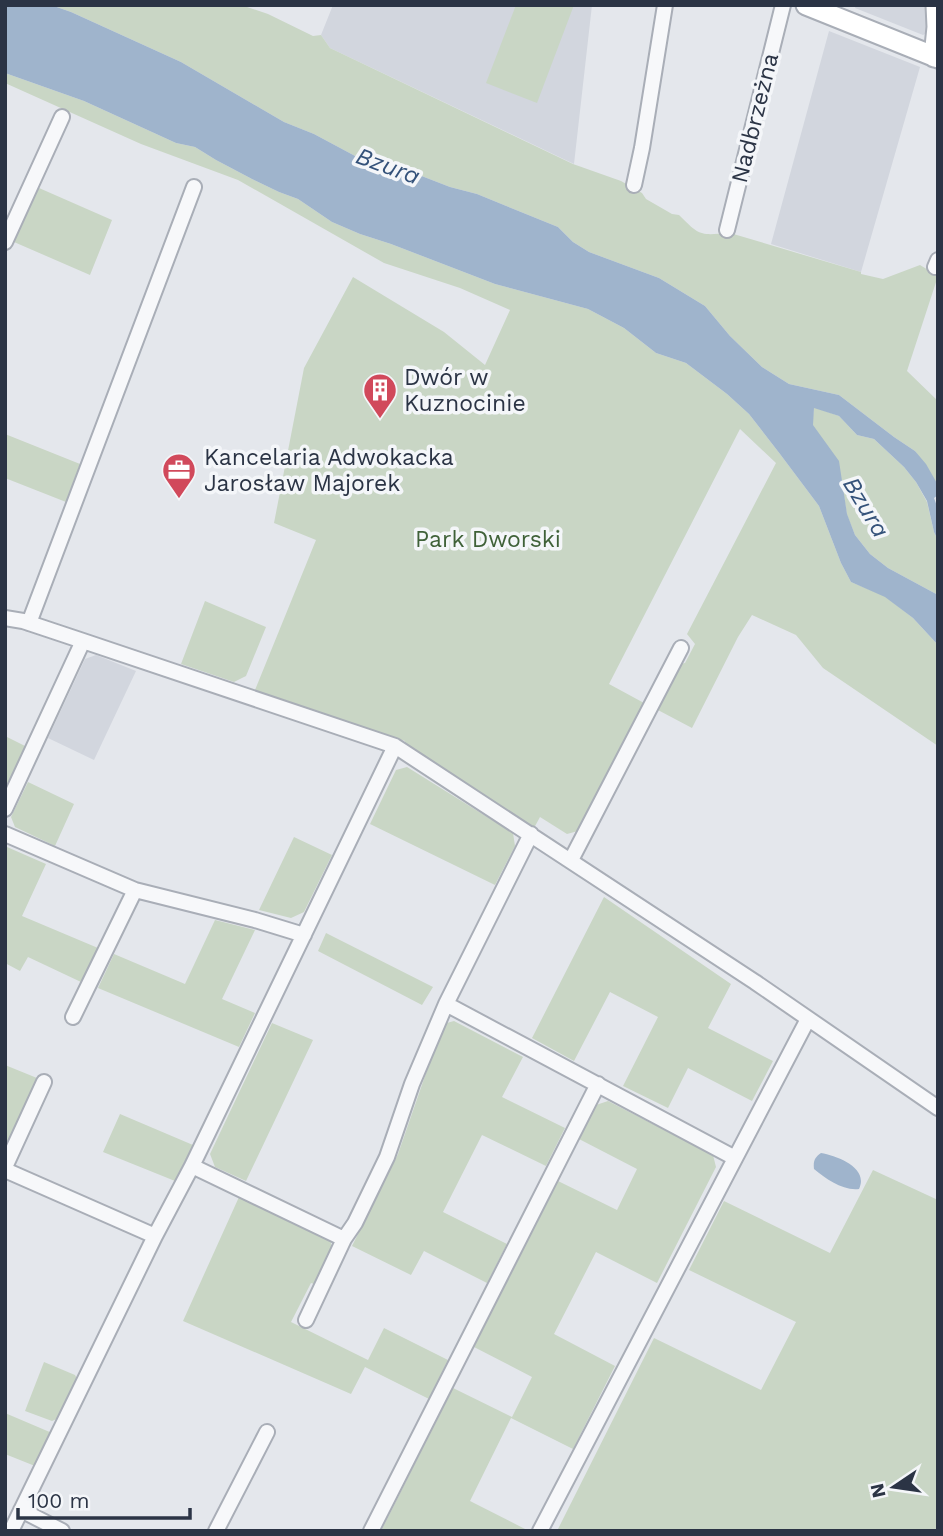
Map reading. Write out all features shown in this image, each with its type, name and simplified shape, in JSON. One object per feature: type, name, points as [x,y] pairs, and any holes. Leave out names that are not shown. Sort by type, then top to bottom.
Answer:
[{"type":"street","points":[[634,185],[665,5]]},
{"type":"street","name":"Nadbrzeżna","points":[[727,230],[783,5]]},
{"type":"street","points":[[806,5],[936,57],[936,5]]},
{"type":"street","points":[[5,242],[62,117]]},
{"type":"street","points":[[29,623],[194,187]]},
{"type":"street","points":[[5,618],[29,623],[395,746],[755,982],[938,1108]]},
{"type":"street","points":[[5,809],[83,641]]},
{"type":"street","points":[[570,860],[681,648]]},
{"type":"street","points":[[11,1531],[192,1166],[395,746]]},
{"type":"street","points":[[5,834],[135,890],[304,935]]},
{"type":"street","points":[[306,1320],[387,1157],[412,1084],[446,1004],[531,834]]},
{"type":"street","points":[[74,1017],[135,890]]},
{"type":"street","points":[[446,1004],[735,1158]]},
{"type":"street","points":[[540,1531],[808,1019]]},
{"type":"street","points":[[44,1082],[5,1169],[155,1236]]},
{"type":"street","points":[[371,1531],[598,1084]]},
{"type":"street","points":[[192,1166],[345,1239]]},
{"type":"street","points":[[216,1531],[267,1432]]},
{"type":"street","points":[[21,1510],[62,1531]]},
{"type":"shaded area","points":[[333,5],[592,5],[574,164],[330,48],[321,35]]},
{"type":"shaded area","points":[[856,5],[926,5],[928,32],[923,35],[855,8]]},
{"type":"shaded area","points":[[829,31],[920,67],[861,272],[771,244]]},
{"type":"shaded area","points":[[96,655],[136,671],[94,760],[48,738],[85,659]]},
{"type":"green space","points":[[51,5],[241,5],[268,14],[313,36],[321,35],[330,48],[573,164],[621,181],[642,193],[646,199],[672,214],[679,215],[702,233],[730,233],[883,279],[920,265],[938,276],[907,371],[938,401],[938,485],[915,451],[839,395],[789,384],[762,367],[730,336],[705,306],[659,278],[589,252],[573,242],[558,227],[477,194],[419,175],[385,168],[357,157],[314,134],[284,122],[181,62]]},
{"type":"green space","points":[[516,5],[574,5],[537,103],[486,83]]},
{"type":"green space","name":"Park Dworski","points":[[5,73],[84,101],[176,143],[195,147],[252,179],[298,199],[332,222],[360,234],[495,284],[588,309],[624,328],[656,353],[686,363],[749,414],[780,454],[819,506],[851,582],[885,596],[913,618],[938,645],[938,746],[823,668],[796,635],[752,615],[692,728],[656,709],[679,664],[685,663],[695,644],[687,634],[776,463],[740,429],[609,684],[644,703],[578,831],[567,834],[540,817],[534,828],[404,745],[405,741],[255,690],[316,540],[274,523],[304,368],[353,277],[444,332],[485,365],[510,310],[460,288],[384,263],[238,180],[141,144],[5,83]]},
{"type":"green space","points":[[39,188],[112,220],[90,275],[14,242]]},
{"type":"green space","points":[[814,407],[839,416],[857,435],[874,439],[916,482],[927,502],[938,540],[938,595],[888,568],[870,554],[855,535],[847,515],[841,479],[812,425]]},
{"type":"green space","points":[[5,434],[80,464],[66,502],[5,478]]},
{"type":"green space","points":[[205,601],[266,627],[246,676],[234,682],[181,664]]},
{"type":"green space","points":[[5,736],[25,746],[5,790]]},
{"type":"green space","points":[[407,767],[513,833],[515,846],[495,885],[370,824],[396,770]]},
{"type":"green space","points":[[28,782],[74,804],[55,846],[15,827],[11,817]]},
{"type":"green space","points":[[294,837],[332,855],[304,912],[291,918],[259,910]]},
{"type":"green space","points":[[5,847],[46,864],[22,916],[98,948],[81,982],[28,957],[20,971],[5,963]]},
{"type":"green space","points":[[604,897],[731,984],[708,1028],[773,1061],[752,1101],[688,1068],[668,1108],[623,1086],[658,1017],[610,992],[574,1061],[532,1038]]},
{"type":"green space","points":[[215,920],[255,930],[222,999],[255,1013],[239,1047],[98,988],[114,954],[185,984]]},
{"type":"green space","points":[[326,933],[433,987],[422,1005],[318,951]]},
{"type":"green space","points":[[454,1021],[523,1057],[502,1097],[565,1128],[546,1166],[482,1135],[443,1212],[507,1244],[487,1283],[424,1251],[411,1275],[352,1246],[398,1154],[443,1024]]},
{"type":"green space","points":[[272,1023],[313,1040],[246,1181],[215,1167],[210,1154]]},
{"type":"green space","points":[[5,1065],[37,1078],[5,1149]]},
{"type":"green space","points":[[608,1101],[713,1155],[716,1167],[657,1283],[596,1252],[554,1334],[615,1366],[573,1449],[511,1418],[470,1501],[529,1531],[381,1531],[453,1388],[512,1417],[532,1377],[474,1347],[558,1181],[617,1210],[637,1169],[579,1139],[596,1105]]},
{"type":"green space","points":[[120,1114],[193,1145],[175,1181],[103,1152]]},
{"type":"green space","points":[[873,1170],[938,1200],[938,1531],[557,1531],[654,1338],[761,1390],[796,1322],[689,1270],[724,1201],[830,1253]]},
{"type":"green space","points":[[239,1197],[330,1239],[332,1247],[291,1322],[368,1360],[384,1328],[448,1360],[429,1399],[365,1367],[351,1394],[183,1321]]},
{"type":"green space","points":[[44,1362],[75,1375],[78,1381],[59,1418],[52,1421],[25,1411]]},
{"type":"green space","points":[[5,1413],[52,1433],[35,1466],[5,1454]]},
{"type":"water","points":[[5,5],[51,5],[71,12],[181,62],[284,122],[314,134],[357,157],[385,168],[419,175],[477,194],[558,227],[573,242],[589,252],[659,278],[705,306],[730,336],[762,367],[789,384],[839,395],[915,451],[938,485],[938,495],[934,498],[938,509],[938,540],[927,501],[904,467],[874,439],[857,435],[839,416],[814,408],[813,425],[839,461],[847,514],[855,535],[870,554],[888,568],[938,595],[938,645],[913,618],[885,597],[851,582],[819,506],[780,454],[749,414],[686,363],[656,353],[624,328],[588,309],[495,284],[360,234],[332,222],[298,199],[252,179],[195,147],[176,143],[84,101],[5,73]]},
{"type":"water","points":[[821,1153],[843,1160],[856,1169],[860,1175],[859,1189],[841,1186],[814,1169],[815,1160]]},
{"type":"place","name":"Dwór w Kuznocinie","points":[[380,420]]},
{"type":"place","name":"Kancelaria Adwokacka Jarosław Majorek","points":[[179,500]]},
{"type":"water label","name":"Bzura","points":[[388,166]]},
{"type":"water label","name":"Bzura","points":[[866,507]]}]
